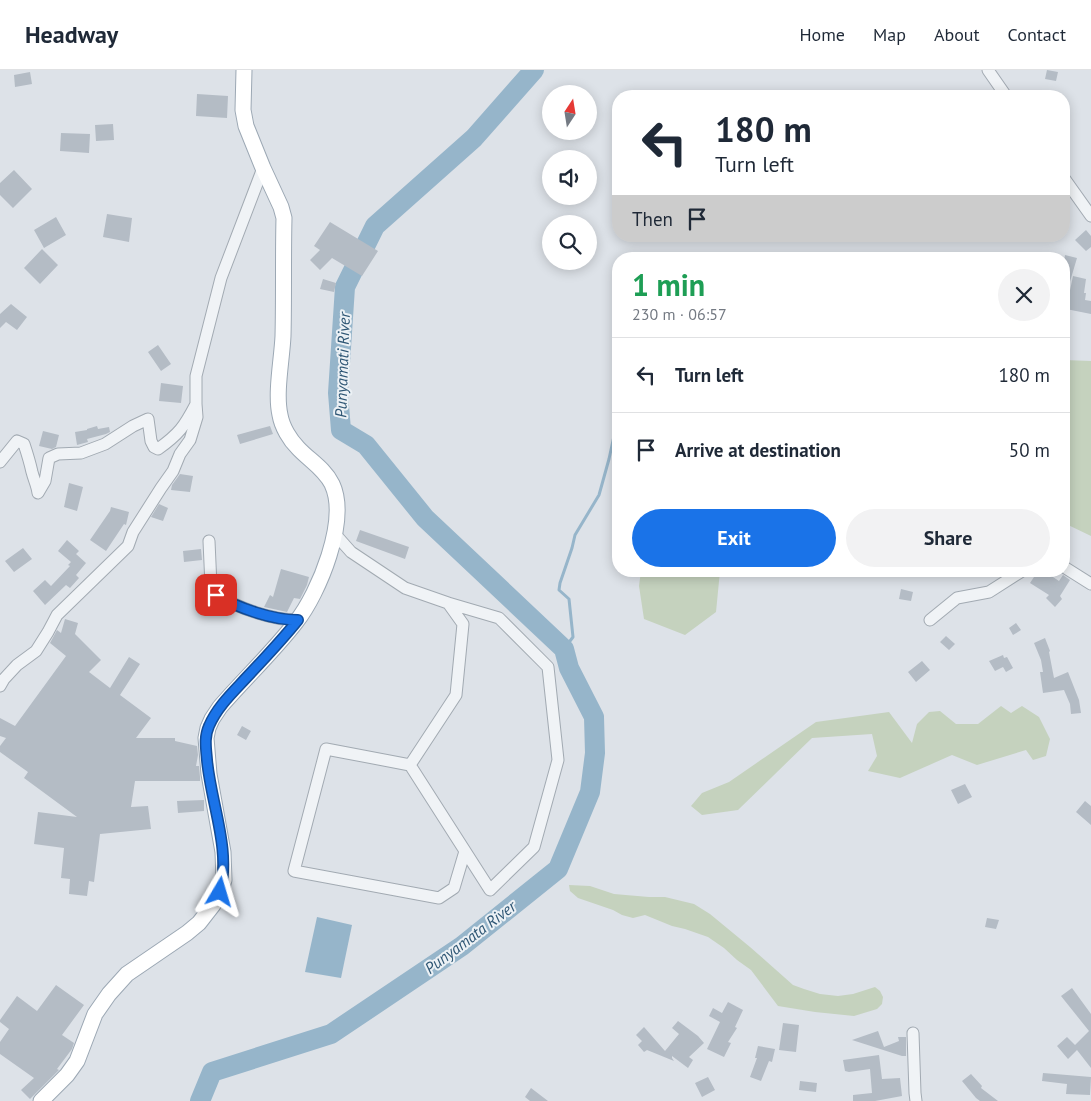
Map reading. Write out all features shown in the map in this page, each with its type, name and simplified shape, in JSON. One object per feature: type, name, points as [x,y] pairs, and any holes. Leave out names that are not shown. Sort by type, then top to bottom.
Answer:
[{"type":"main road","points":[[41,1101],[67,1075],[77,1061],[95,1014],[109,994],[127,974],[199,923],[213,906],[224,880],[224,852],[209,774],[206,738],[208,728],[220,707],[298,620],[312,597],[326,565],[335,534],[337,509],[332,483],[316,463],[298,448],[286,431],[280,416],[278,400],[283,336],[284,218],[246,126],[243,110],[244,70]]},
{"type":"street","points":[[988,70],[1002,90]]},
{"type":"street","points":[[0,686],[17,665],[36,651],[57,615],[128,546],[133,532],[160,488],[173,471],[180,454],[190,440],[197,417],[196,376],[221,278],[263,168]]},
{"type":"street","points":[[1070,186],[1091,216]]},
{"type":"street","points":[[0,462],[17,441],[24,444],[38,493],[45,482],[49,458],[58,454],[81,453],[105,444],[133,426],[148,420],[151,442],[154,447],[158,448],[174,437],[185,425],[196,404]]},
{"type":"street","points":[[335,534],[351,552],[405,588],[499,618],[548,667],[558,760],[534,848],[490,890],[410,765],[326,749],[294,871],[440,898],[454,888],[465,851],[410,765]]},
{"type":"street","points":[[209,541],[211,586],[216,595],[248,609],[286,620],[298,620]]},
{"type":"street","points":[[1070,571],[1091,584]]},
{"type":"street","points":[[930,620],[958,598],[989,592],[1013,577]]},
{"type":"street","points":[[410,765],[456,695],[463,624],[448,603]]},
{"type":"street","points":[[913,1034],[916,1101]]},
{"type":"green space","points":[[1070,360],[1091,361],[1091,536],[1070,526]]},
{"type":"green space","points":[[640,577],[719,577],[716,612],[685,635],[644,619],[639,586]]},
{"type":"green space","points":[[1001,706],[1011,713],[1022,706],[1039,717],[1050,739],[1046,756],[1033,760],[1026,750],[977,765],[952,755],[900,778],[868,771],[877,756],[872,734],[812,738],[738,810],[702,815],[691,806],[702,793],[729,782],[816,722],[889,712],[912,743],[917,724],[929,712],[940,711],[956,724],[978,724]]},
{"type":"green space","points":[[569,885],[590,886],[614,894],[665,897],[694,904],[710,914],[793,985],[820,994],[838,996],[853,994],[875,987],[883,997],[882,1004],[877,1009],[854,1016],[778,1006],[751,970],[708,937],[645,915],[633,918],[622,915],[578,898],[570,891]]},
{"type":"water","points":[[317,917],[352,925],[341,978],[305,972]]},
{"type":"building","points":[[1047,70],[1058,72],[1056,81],[1045,79]]},
{"type":"building","points":[[30,72],[32,84],[15,87],[14,75]]},
{"type":"building","points":[[197,94],[228,96],[227,118],[196,116]]},
{"type":"building","points":[[113,124],[114,140],[96,141],[95,125]]},
{"type":"building","points":[[61,133],[90,134],[89,153],[60,151]]},
{"type":"building","points":[[14,170],[32,189],[13,208],[0,195],[0,183]]},
{"type":"building","points":[[107,214],[132,218],[129,242],[103,237]]},
{"type":"building","points":[[56,217],[66,235],[44,248],[34,230]]},
{"type":"building","points":[[330,222],[378,251],[362,276],[332,258],[320,270],[310,260],[320,250],[314,246]]},
{"type":"building","points":[[1086,230],[1091,236],[1091,247],[1086,251],[1075,240]]},
{"type":"building","points":[[42,249],[58,265],[40,284],[24,268]]},
{"type":"building","points":[[1070,256],[1077,258],[1070,282]]},
{"type":"building","points":[[1073,276],[1086,279],[1085,300],[1091,301],[1091,314],[1070,310],[1070,290]]},
{"type":"building","points":[[323,279],[336,283],[334,292],[320,289]]},
{"type":"building","points":[[11,304],[27,317],[17,330],[6,322],[0,328],[0,314]]},
{"type":"building","points":[[158,345],[171,364],[161,371],[148,352]]},
{"type":"building","points":[[161,383],[183,386],[181,403],[159,401]]},
{"type":"building","points":[[97,426],[98,429],[109,427],[110,432],[87,439],[88,442],[77,445],[75,432]]},
{"type":"building","points":[[270,426],[273,434],[240,444],[237,435]]},
{"type":"building","points":[[43,431],[59,435],[56,447],[52,449],[39,446]]},
{"type":"building","points":[[180,474],[193,476],[190,492],[171,490],[172,485]]},
{"type":"building","points":[[69,483],[83,487],[77,511],[64,507]]},
{"type":"building","points":[[159,504],[168,508],[163,521],[151,517]]},
{"type":"building","points":[[111,507],[129,512],[126,525],[124,524],[106,551],[90,540]]},
{"type":"building","points":[[360,530],[409,547],[405,559],[356,541]]},
{"type":"building","points":[[67,540],[79,551],[76,554],[86,563],[76,575],[79,578],[70,588],[66,585],[45,605],[33,591],[45,580],[51,586],[70,566],[68,565],[71,562],[58,551]]},
{"type":"building","points":[[23,548],[32,559],[14,572],[5,561]]},
{"type":"building","points":[[201,549],[202,560],[184,562],[183,551]]},
{"type":"building","points":[[281,569],[309,577],[300,599],[294,598],[287,612],[264,607],[270,595],[273,597]]},
{"type":"building","points":[[1034,577],[1053,577],[1059,581],[1062,577],[1066,577],[1070,580],[1060,596],[1062,599],[1055,607],[1046,598],[1049,595],[1030,583]]},
{"type":"building","points":[[901,589],[913,592],[911,601],[899,599]]},
{"type":"building","points":[[65,619],[78,623],[75,634],[101,660],[89,672],[110,688],[129,657],[140,664],[120,695],[151,718],[136,738],[175,738],[175,741],[197,746],[196,766],[199,766],[200,777],[200,781],[135,781],[131,807],[148,806],[151,829],[100,834],[94,882],[89,881],[87,896],[69,894],[70,879],[61,878],[64,848],[34,844],[38,812],[77,817],[24,778],[28,772],[0,752],[0,746],[6,738],[0,736],[0,718],[15,726],[66,656],[50,643],[57,630],[61,633]]},
{"type":"building","points":[[1016,623],[1021,630],[1013,635],[1009,628]]},
{"type":"building","points":[[946,636],[955,644],[949,650],[940,642]]},
{"type":"building","points":[[1045,638],[1050,651],[1054,678],[1068,672],[1079,700],[1081,713],[1071,714],[1070,704],[1064,690],[1043,693],[1040,672],[1043,672],[1041,660],[1034,643]]},
{"type":"building","points":[[1003,655],[1004,658],[1007,657],[1013,668],[1006,672],[1003,667],[995,671],[989,661]]},
{"type":"building","points":[[922,661],[930,670],[916,682],[908,672]]},
{"type":"building","points":[[242,726],[251,731],[246,740],[237,735]]},
{"type":"building","points":[[965,784],[972,797],[958,804],[951,790]]},
{"type":"building","points":[[204,800],[204,811],[178,813],[177,801]]},
{"type":"building","points":[[1085,801],[1091,806],[1091,825],[1076,812]]},
{"type":"building","points":[[987,918],[999,920],[996,929],[985,927]]},
{"type":"building","points":[[56,985],[84,1005],[62,1035],[74,1043],[72,1049],[57,1069],[59,1070],[30,1099],[21,1090],[34,1078],[0,1054],[0,1042],[9,1029],[0,1020],[17,996],[37,1011]]},
{"type":"building","points":[[1072,988],[1091,1014],[1091,1068],[1077,1050],[1068,1059],[1057,1046],[1067,1037],[1075,1045],[1089,1031],[1061,996]]},
{"type":"building","points":[[728,1002],[743,1010],[735,1027],[737,1028],[728,1042],[731,1043],[724,1057],[707,1049],[720,1022],[709,1016],[713,1008],[722,1013]]},
{"type":"building","points":[[678,1021],[704,1043],[689,1057],[693,1060],[688,1068],[672,1056],[674,1061],[647,1050],[644,1052],[638,1045],[642,1041],[636,1035],[644,1027],[665,1051],[679,1034],[672,1028]]},
{"type":"building","points":[[783,1023],[799,1025],[796,1052],[779,1050]]},
{"type":"building","points":[[878,1031],[884,1047],[899,1041],[898,1037],[906,1037],[906,1056],[852,1040]]},
{"type":"building","points":[[758,1046],[775,1049],[772,1062],[769,1061],[761,1081],[750,1077],[757,1058],[755,1058]]},
{"type":"building","points":[[879,1055],[882,1079],[900,1078],[902,1096],[875,1101],[853,1101],[853,1095],[872,1093],[870,1069],[845,1071],[843,1060]]},
{"type":"building","points":[[1043,1073],[1091,1077],[1090,1095],[1066,1094],[1067,1084],[1042,1081]]},
{"type":"building","points":[[971,1074],[982,1086],[981,1088],[998,1101],[980,1101],[976,1098],[962,1081]]},
{"type":"building","points":[[708,1077],[715,1090],[702,1097],[695,1083]]},
{"type":"building","points":[[800,1081],[817,1083],[816,1092],[799,1090]]},
{"type":"building","points":[[531,1088],[548,1101],[530,1101],[525,1097]]},
{"type":"waterway","name":"Punyamati River","points":[[200,1101],[212,1072],[331,1034],[462,946],[558,869],[590,792],[595,753],[594,717],[569,668],[564,649],[425,518],[366,445],[341,430],[338,393],[345,287],[375,226],[474,138],[534,70]]},
{"type":"waterway","points":[[564,649],[573,637],[569,599],[559,590],[560,583],[575,535],[599,495],[612,445]]},
{"type":"route","points":[[216,595],[248,609],[286,620],[298,620],[220,707],[208,728],[206,738],[209,774],[224,852],[224,880],[220,892]]},
{"type":"water label","name":"Punyamata River","points":[[470,937]]}]
